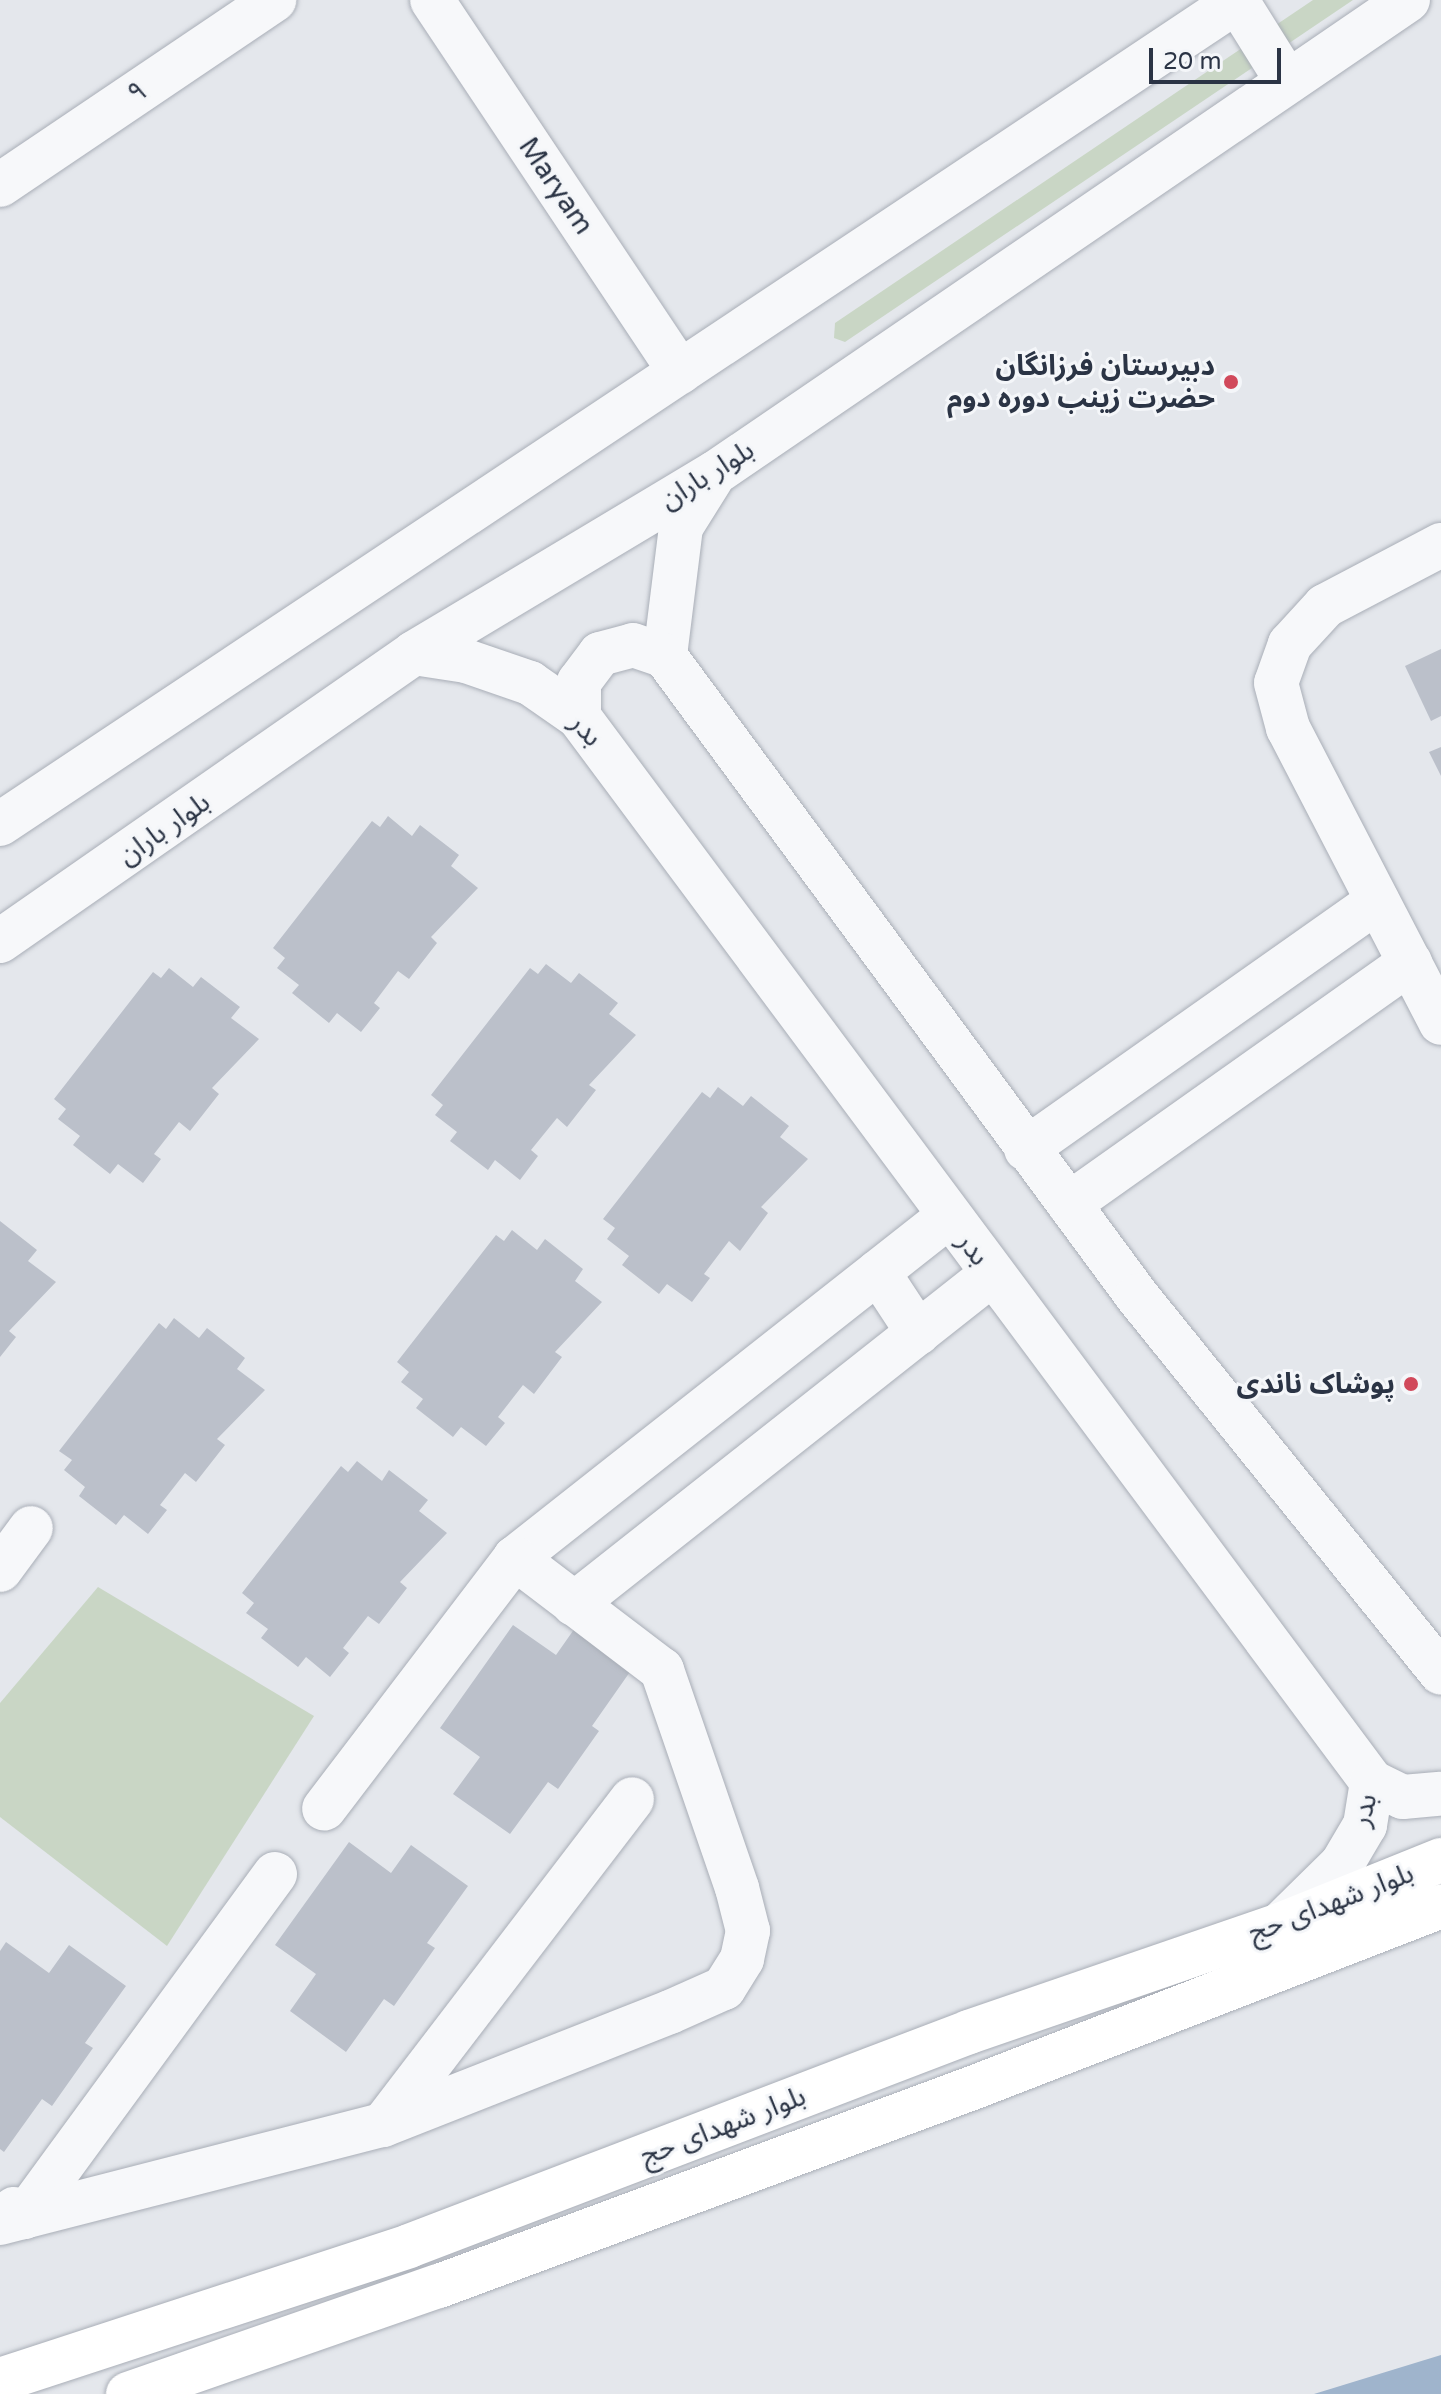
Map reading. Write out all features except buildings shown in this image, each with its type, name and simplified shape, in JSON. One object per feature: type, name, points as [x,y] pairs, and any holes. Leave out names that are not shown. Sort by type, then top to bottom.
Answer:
[{"type":"main road","name":"بلوار شهدای حج","points":[[0,2380],[409,2246],[969,2032],[1280,1925],[1441,1860]]},
{"type":"main road","name":"بلوار شهدای حج","points":[[128,2394],[439,2286],[975,2087],[1441,1906]]},
{"type":"street","name":"۹","points":[[0,185],[274,0]]},
{"type":"street","name":"Maryam","points":[[432,0],[680,372]]},
{"type":"street","name":"بلوار باران","points":[[0,941],[414,653],[715,473],[1408,0]]},
{"type":"street","points":[[0,824],[1238,1],[1287,81]]},
{"type":"street","points":[[665,656],[681,527],[715,473]]},
{"type":"street","points":[[1441,545],[1325,606],[1290,644],[1276,683],[1288,728],[1441,1023]]},
{"type":"street","points":[[579,717],[579,682],[600,654],[633,645],[665,656],[1026,1149],[1441,1673]]},
{"type":"street","name":"بدر","points":[[414,653],[466,661],[530,683],[579,717],[1372,1782],[1365,1825],[1342,1864],[1280,1925]]},
{"type":"street","points":[[1026,1149],[1377,901]]},
{"type":"street","points":[[1069,1204],[1410,963]]},
{"type":"street","points":[[1173,1045],[1207,1106]]},
{"type":"street","points":[[324,1809],[515,1558],[949,1216]]},
{"type":"street","points":[[878,1272],[918,1333]]},
{"type":"street","points":[[574,1604],[992,1274]]},
{"type":"street","points":[[0,1570],[31,1528]]},
{"type":"street","points":[[8,2213],[383,2125],[724,1988],[742,1959],[748,1931],[737,1888],[662,1670],[515,1558]]},
{"type":"street","points":[[1372,1782],[1403,1797],[1441,1794]]},
{"type":"street","points":[[383,2125],[632,1799]]},
{"type":"street","points":[[8,2213],[275,1874]]},
{"type":"green space","points":[[1313,0],[1353,0],[845,342],[834,338],[835,323]]},
{"type":"green space","points":[[98,1587],[314,1716],[167,1946],[0,1817],[0,1703]]},
{"type":"water","points":[[1441,2355],[1441,2394],[1314,2394]]},
{"type":"place","name":"دبیرستان فرزانگان حضرت زینب دوره دوم","points":[[1231,382]]},
{"type":"place","name":"پوشاک ناندی","points":[[1411,1384]]}]
